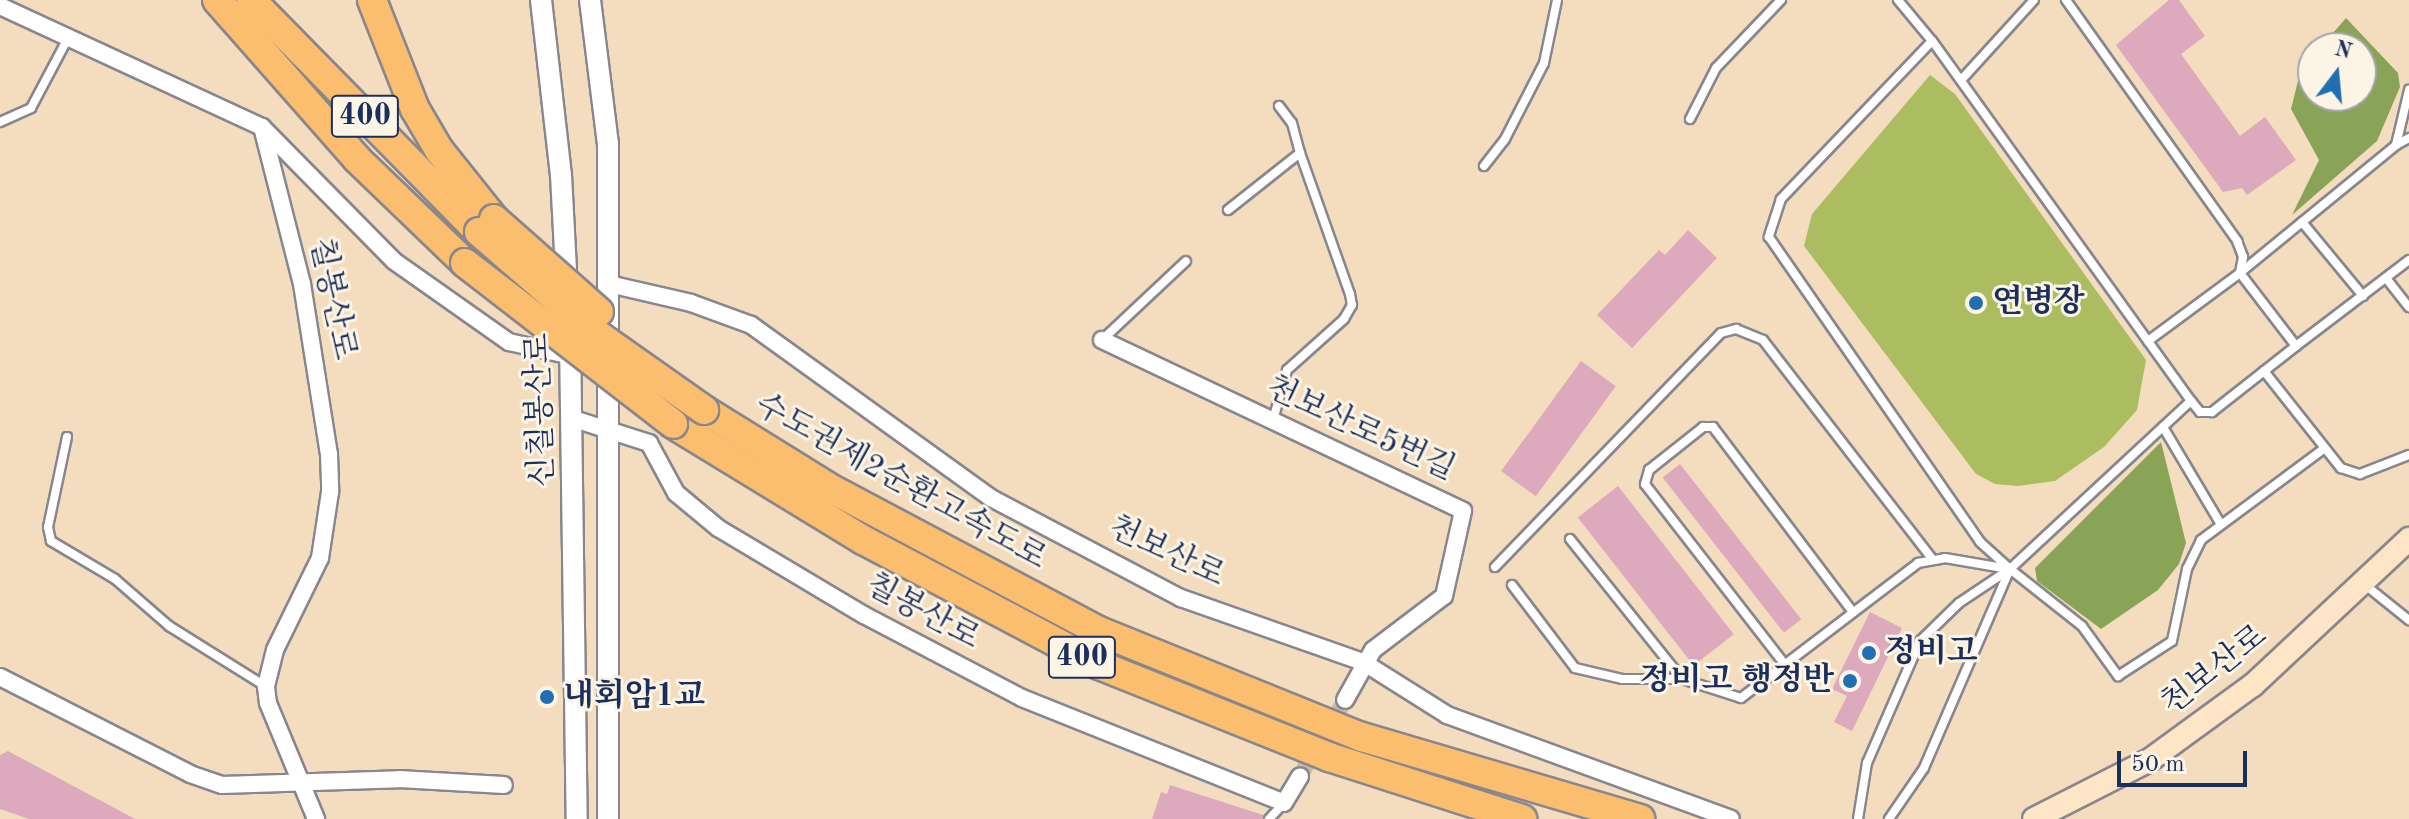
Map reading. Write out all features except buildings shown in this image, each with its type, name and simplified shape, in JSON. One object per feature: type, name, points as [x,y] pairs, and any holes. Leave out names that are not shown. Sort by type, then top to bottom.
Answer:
[{"type":"highway","points":[[198,0],[240,50],[357,159]]},
{"type":"highway","name":"수도권제2순환고속도로","points":[[217,0],[357,159],[465,263],[673,424],[863,540],[1099,665],[1329,757],[1522,819]]},
{"type":"highway","name":"400","points":[[251,0],[486,225]]},
{"type":"highway","points":[[372,0],[415,109],[486,225]]},
{"type":"highway","name":"수도권제2순환고속도로","points":[[486,225],[699,399],[828,487],[1099,631],[1223,684],[1362,737],[1640,819]]},
{"type":"main road","name":"천보산로","points":[[2034,819],[2150,760],[2253,685],[2409,539]]},
{"type":"street","name":"신칠봉산로","points":[[541,0],[561,175],[574,419],[577,819]]},
{"type":"street","name":"신칠봉산로","points":[[590,0],[608,144],[608,819]]},
{"type":"street","points":[[0,6],[262,127],[394,261],[509,342],[571,356]]},
{"type":"street","name":"칠봉산로","points":[[262,127],[320,377],[330,492],[320,558],[275,650],[266,687]]},
{"type":"street","name":"천보산로","points":[[609,284],[691,303],[751,325],[944,467],[1045,531],[1181,598],[1363,662],[1447,715],[1731,819]]},
{"type":"street","name":"천보산로5번길","points":[[1102,340],[1463,511],[1444,596],[1363,662]]},
{"type":"street","name":"칠봉산로","points":[[574,419],[649,443],[676,493],[718,528],[864,615],[1022,698],[1284,803]]},
{"type":"street","points":[[1345,700],[1363,662]]},
{"type":"street","points":[[0,677],[190,774],[222,785],[305,788],[399,779],[504,785]]},
{"type":"street","points":[[266,687],[268,703],[316,819]]},
{"type":"street","points":[[1284,803],[1300,776]]},
{"type":"lane","points":[[1484,166],[1505,139],[1544,63],[1557,0]]},
{"type":"lane","points":[[1690,119],[1716,68],[1781,0]]},
{"type":"lane","points":[[1898,0],[1963,78],[2200,412],[2212,412],[2409,260]]},
{"type":"lane","points":[[1963,78],[2033,0]]},
{"type":"lane","points":[[2066,0],[2237,241],[2243,257],[2240,273],[2296,346]]},
{"type":"lane","points":[[0,122],[31,108],[68,38]]},
{"type":"lane","points":[[1932,41],[1781,199],[1769,237],[1980,542],[2089,633],[2118,676],[2172,641],[2193,552],[2220,523],[2325,448]]},
{"type":"lane","points":[[2396,145],[2409,90]]},
{"type":"lane","points":[[1273,420],[1287,370],[1344,319],[1352,305],[1292,123],[1279,106]]},
{"type":"lane","points":[[2148,341],[2240,273],[2396,145],[2409,138]]},
{"type":"lane","points":[[1228,210],[1300,153]]},
{"type":"lane","points":[[2302,222],[2363,296]]},
{"type":"lane","points":[[1102,340],[1186,261]]},
{"type":"lane","points":[[2386,278],[2409,307]]},
{"type":"lane","points":[[1495,567],[1721,333],[1736,329],[1763,340],[1932,559]]},
{"type":"lane","points":[[2264,371],[2341,468],[2360,474],[2409,455]]},
{"type":"lane","points":[[1858,819],[1867,763],[1920,641],[1959,603],[2010,569],[2191,401]]},
{"type":"lane","points":[[1786,666],[1645,484],[1649,470],[1703,427],[1713,427],[1853,612]]},
{"type":"lane","points":[[2163,427],[2220,523]]},
{"type":"lane","points":[[67,437],[48,527],[51,541],[115,579],[169,626],[266,687]]},
{"type":"lane","points":[[1570,539],[1682,679]]},
{"type":"lane","points":[[1512,585],[1575,668],[1622,679],[1682,679],[1741,698],[1918,563],[1932,559],[2010,569]]},
{"type":"lane","points":[[1889,819],[1924,768],[2010,569]]},
{"type":"lane","points":[[2363,583],[2409,620]]},
{"type":"lane","points":[[1269,819],[1284,803]]},
{"type":"green space","points":[[2346,18],[2359,32],[2334,32]]},
{"type":"green space","points":[[2377,51],[2398,73],[2400,87],[2377,141],[2292,215],[2319,160],[2291,109],[2297,85],[2297,112],[2377,112]]},
{"type":"green space","name":"연병장","points":[[1930,75],[1955,94],[2146,360],[2137,410],[2104,447],[2055,481],[2018,486],[1995,484],[1976,474],[1804,246],[1812,214]]},
{"type":"green space","points":[[2161,442],[2186,543],[2179,564],[2158,590],[2101,629],[2037,581],[2035,568]]},
{"type":"tunnel","points":[[1300,776],[1345,700]]},
{"type":"place","name":"연병장","points":[[1976,303]]},
{"type":"place","name":"정비고","points":[[1869,653]]},
{"type":"place","name":"정비고 행정반","points":[[1850,681]]},
{"type":"place","name":"내회암1교","points":[[547,697]]}]
